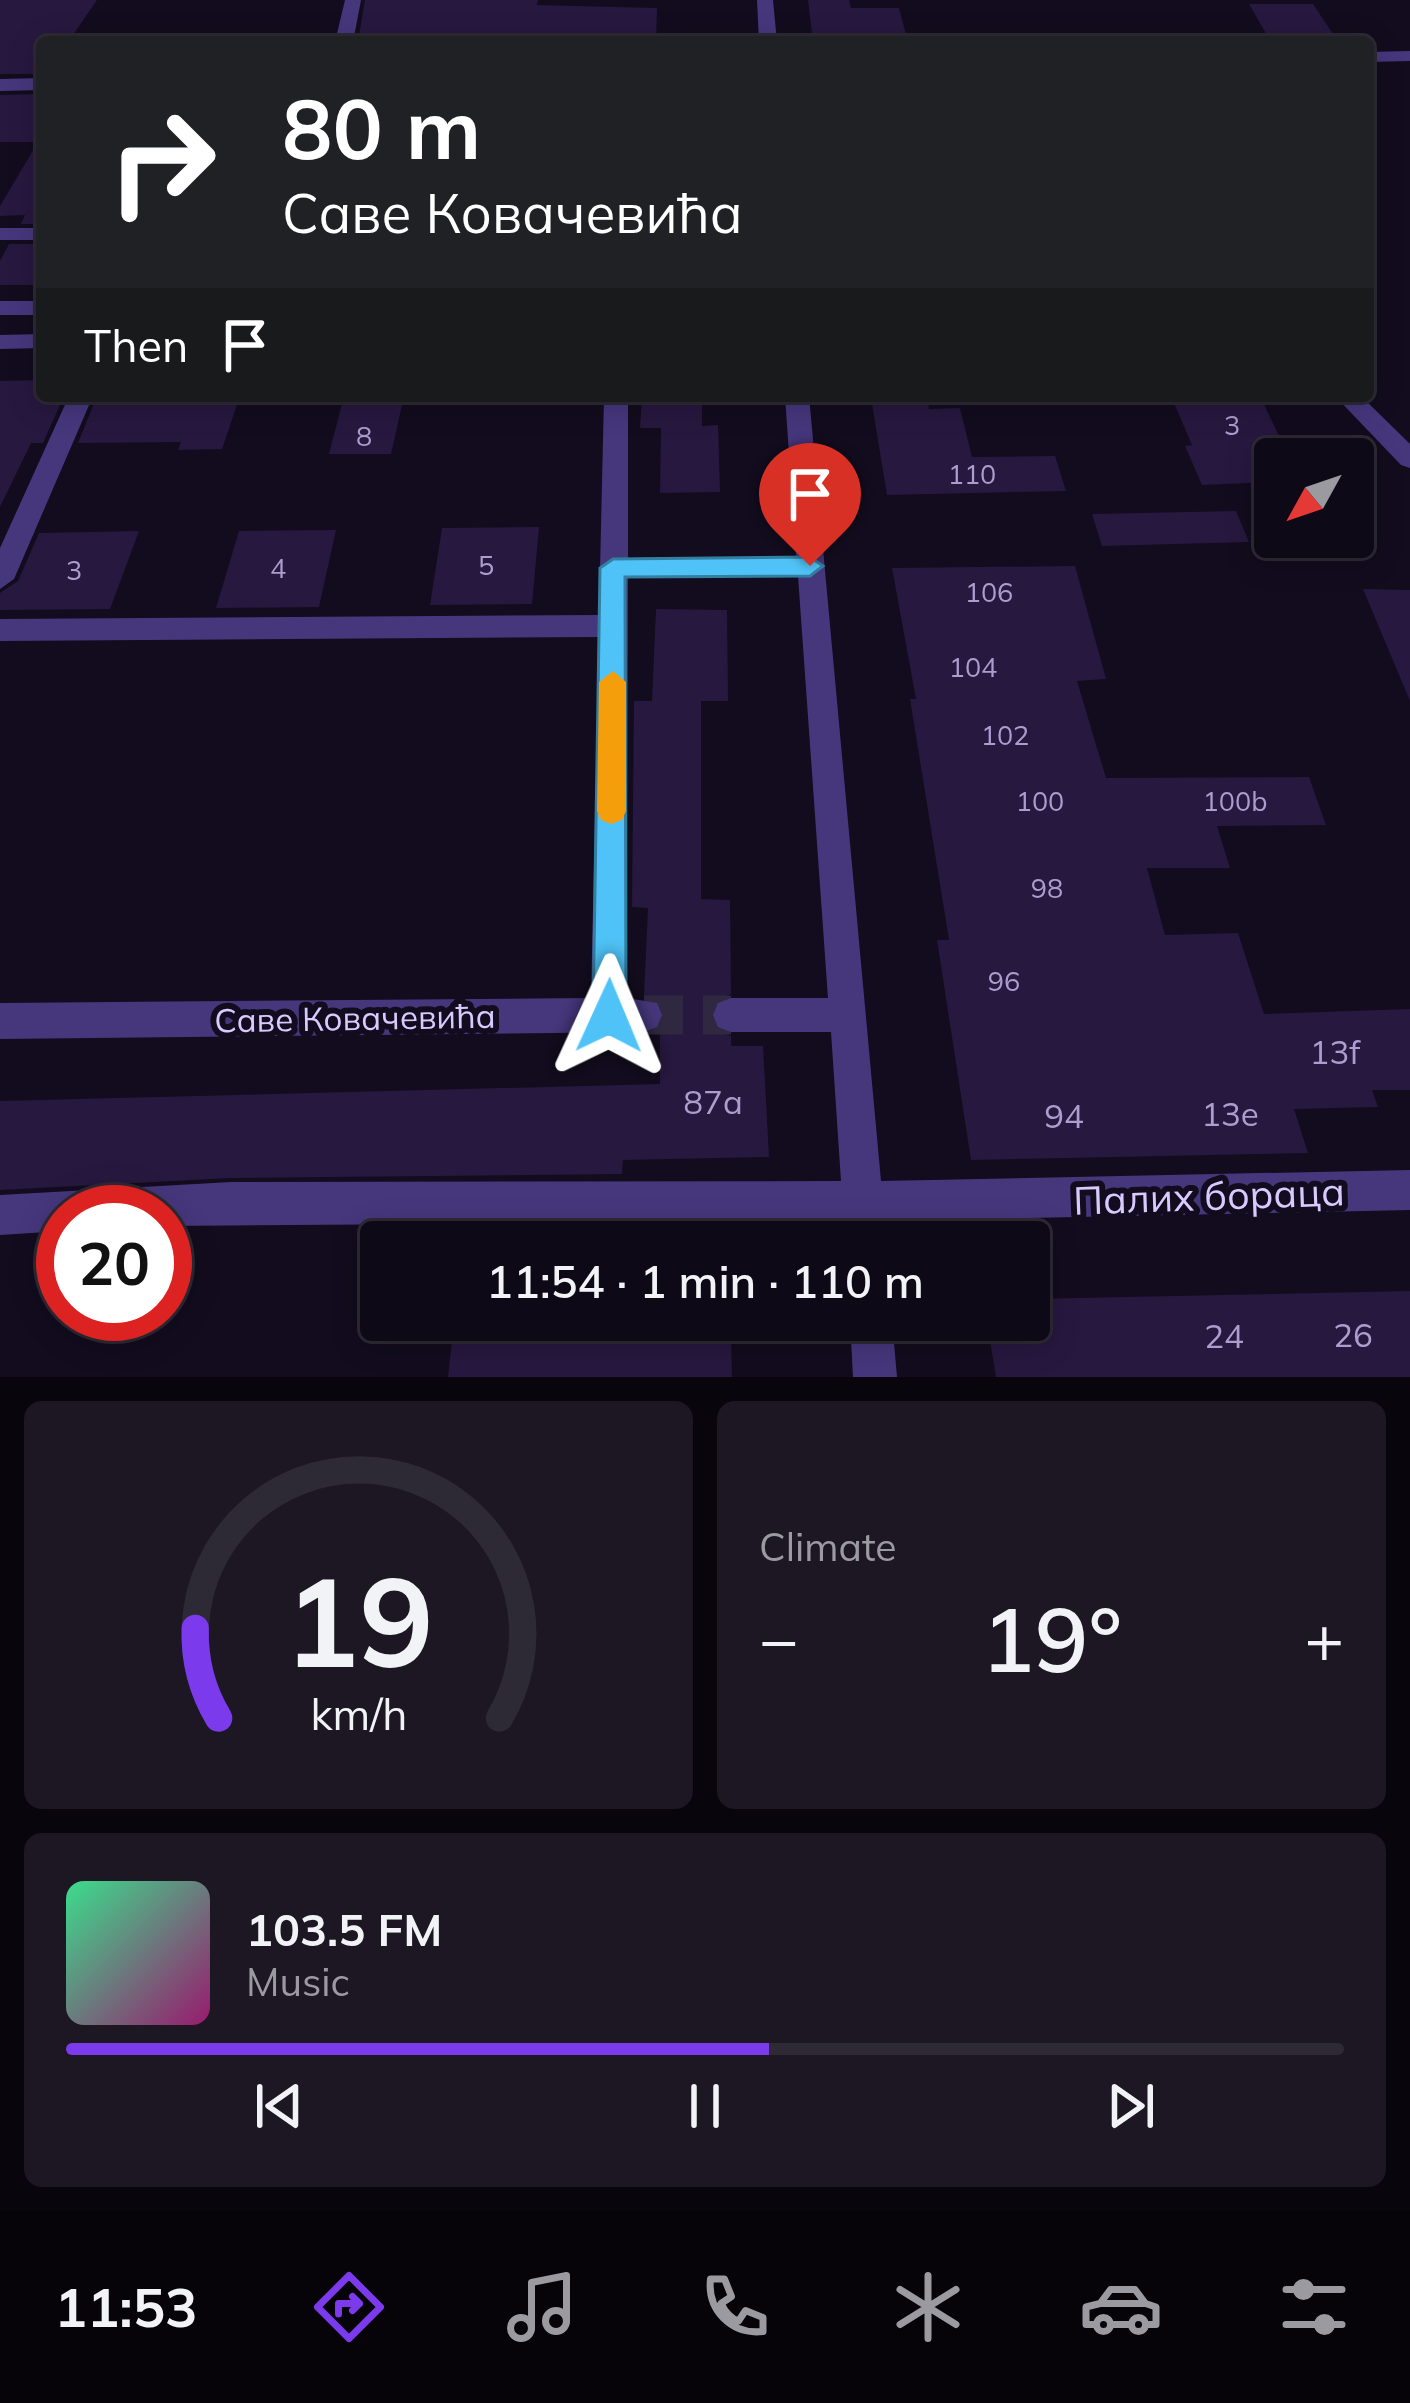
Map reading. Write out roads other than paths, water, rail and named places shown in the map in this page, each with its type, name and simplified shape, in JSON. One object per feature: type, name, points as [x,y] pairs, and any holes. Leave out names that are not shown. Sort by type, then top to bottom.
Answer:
[{"type":"street","points":[[345,36],[353,0]]},
{"type":"street","points":[[765,0],[768,36]]},
{"type":"street","points":[[1374,57],[1410,56]]},
{"type":"street","points":[[0,85],[36,84]]},
{"type":"street","points":[[0,234],[36,234]]},
{"type":"street","points":[[0,308],[36,308]]},
{"type":"street","points":[[0,342],[36,341]]},
{"type":"street","points":[[0,579],[77,402]]},
{"type":"street","name":"Саве Ковачевића","points":[[0,1021],[626,1016],[613,626],[616,402]]},
{"type":"street","points":[[797,402],[865,1221]]},
{"type":"street","points":[[1353,402],[1410,459]]},
{"type":"street","points":[[613,568],[810,566]]},
{"type":"street","points":[[0,630],[613,626]]},
{"type":"street","points":[[731,1015],[846,1015]]},
{"type":"street","name":"Палих бораца","points":[[0,1215],[231,1202],[864,1202],[1410,1190]]},
{"type":"street","points":[[872,1341],[875,1377]]},
{"type":"tunnel","points":[[644,1015],[731,1015]]}]
